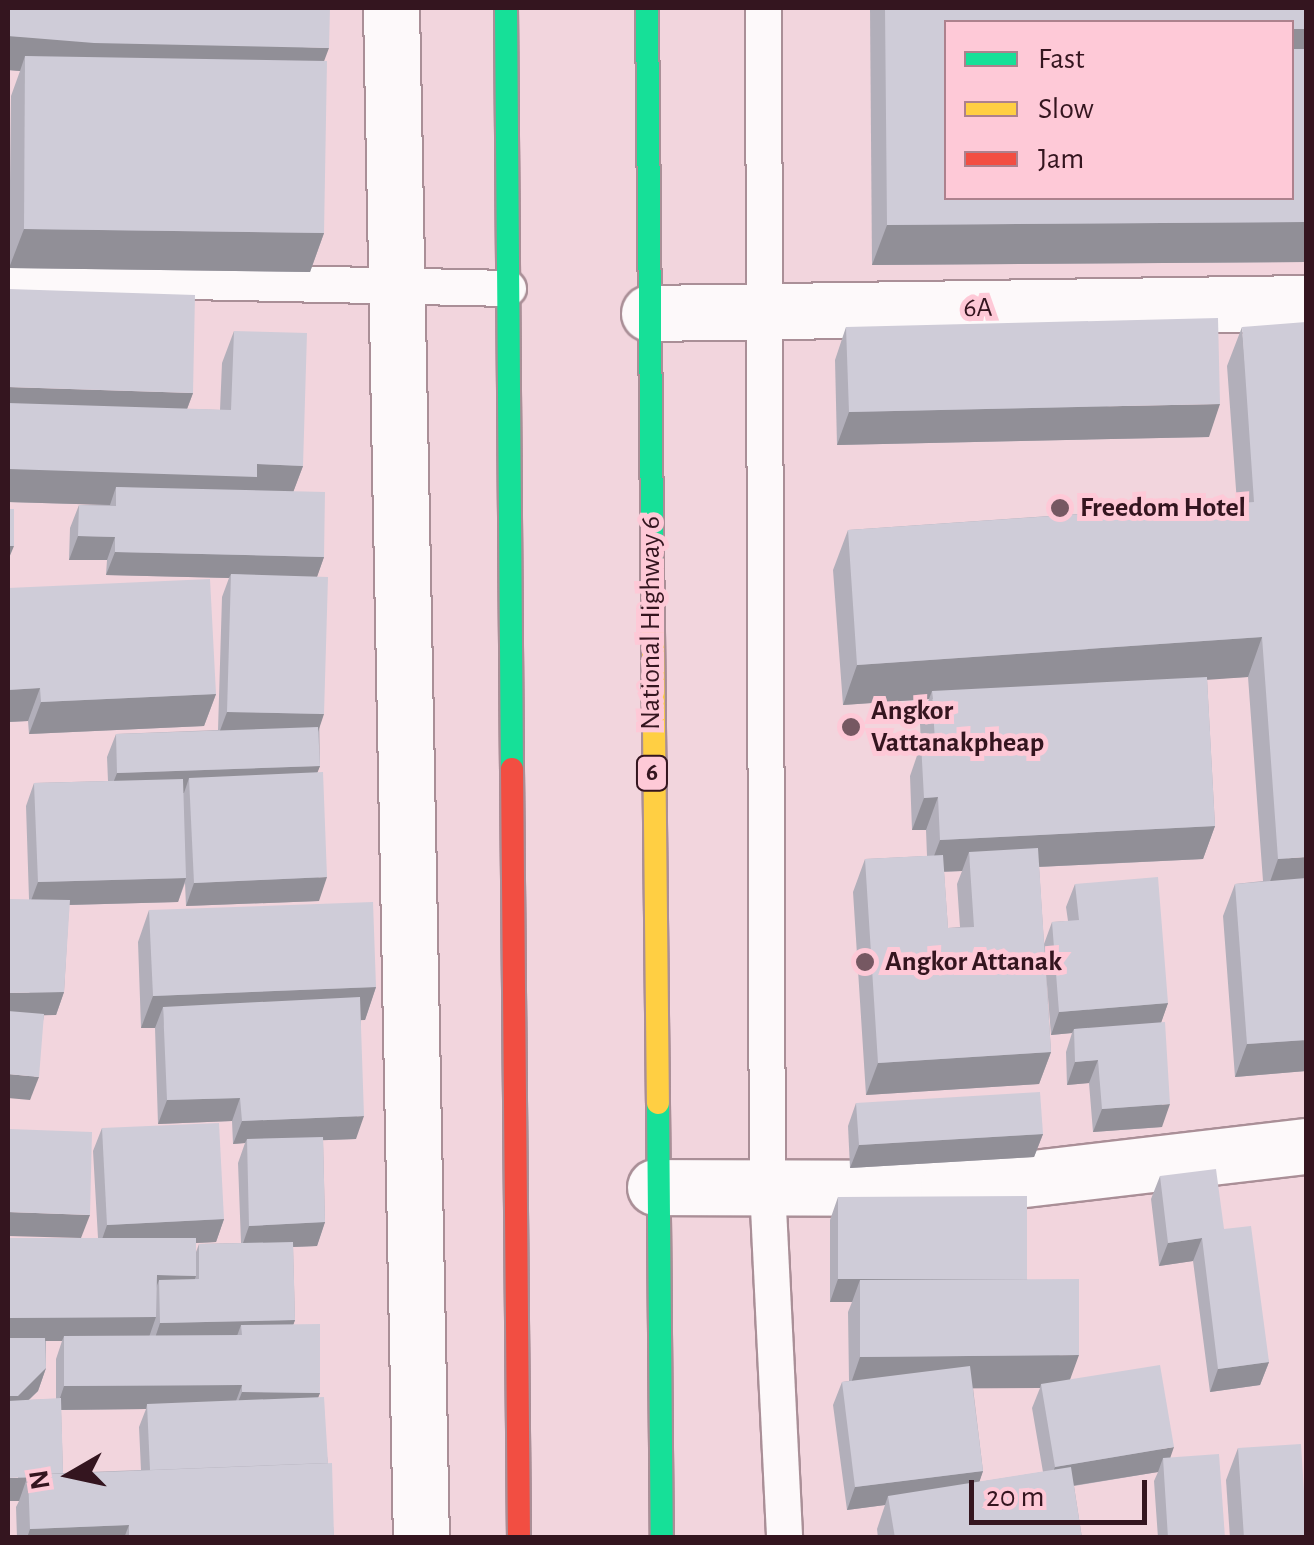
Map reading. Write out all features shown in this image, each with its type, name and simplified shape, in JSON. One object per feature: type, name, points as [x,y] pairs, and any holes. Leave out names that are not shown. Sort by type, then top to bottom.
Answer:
[{"type":"main road","points":[[506,8],[519,1538]]},
{"type":"main road","name":"National Highway 6","points":[[647,8],[654,1187],[662,1538]]},
{"type":"street","points":[[390,8],[421,1538]]},
{"type":"street","name":"6A","points":[[649,313],[1306,302]]},
{"type":"street","points":[[654,1187],[948,1188],[1306,1146]]},
{"type":"lane","points":[[763,8],[767,1187],[784,1538]]},
{"type":"lane","points":[[8,277],[508,288]]},
{"type":"building","points":[[8,8],[330,8],[329,48],[94,43],[8,36]]},
{"type":"building","points":[[885,8],[1306,8],[1306,29],[1294,29],[1294,20],[944,20],[944,200],[1294,200],[1294,49],[1306,49],[1306,222],[887,225]]},
{"type":"building","points":[[25,56],[327,61],[324,233],[24,229]]},
{"type":"building","points":[[8,289],[195,295],[193,393],[8,387]]},
{"type":"building","points":[[1218,318],[1220,404],[849,412],[846,327]]},
{"type":"building","points":[[1306,322],[1306,857],[1278,859],[1262,637],[857,665],[848,530],[1254,502],[1242,327]]},
{"type":"building","points":[[234,331],[307,333],[303,466],[257,464],[257,477],[8,469],[8,403],[231,410]]},
{"type":"building","points":[[116,487],[325,492],[324,557],[115,552],[115,537],[78,536],[79,505],[116,506]]},
{"type":"building","points":[[8,509],[14,509],[14,546],[8,546]]},
{"type":"building","points":[[231,574],[328,577],[324,714],[227,712]]},
{"type":"building","points":[[210,579],[216,694],[41,702],[40,688],[8,690],[8,588]]},
{"type":"building","points":[[1207,677],[1215,826],[940,840],[938,797],[924,798],[921,743],[935,742],[932,691]]},
{"type":"building","points":[[318,727],[320,766],[117,773],[116,734]]},
{"type":"building","points":[[323,772],[327,877],[194,883],[189,778]]},
{"type":"building","points":[[183,779],[186,878],[38,882],[34,783]]},
{"type":"building","points":[[1038,848],[1051,1052],[878,1063],[865,859],[943,855],[948,928],[974,927],[969,852]]},
{"type":"building","points":[[1158,877],[1168,1003],[1059,1012],[1052,922],[1079,920],[1075,884]]},
{"type":"building","points":[[1306,878],[1306,1040],[1247,1044],[1235,884]]},
{"type":"building","points":[[8,899],[70,900],[64,992],[8,993]]},
{"type":"building","points":[[373,902],[376,987],[153,996],[149,910]]},
{"type":"building","points":[[360,997],[364,1116],[242,1121],[240,1098],[167,1100],[163,1007]]},
{"type":"building","points":[[8,1011],[44,1014],[39,1077],[8,1074]]},
{"type":"building","points":[[1165,1022],[1170,1104],[1102,1109],[1098,1060],[1075,1062],[1074,1029]]},
{"type":"building","points":[[1040,1092],[1043,1134],[859,1145],[856,1103]]},
{"type":"building","points":[[219,1123],[224,1219],[107,1225],[102,1128]]},
{"type":"building","points":[[9,1129],[92,1132],[90,1215],[8,1212]]},
{"type":"building","points":[[323,1137],[325,1222],[249,1226],[247,1139]]},
{"type":"building","points":[[1216,1169],[1224,1229],[1251,1226],[1269,1362],[1218,1369],[1202,1238],[1168,1243],[1160,1176]]},
{"type":"building","points":[[1027,1196],[1027,1279],[838,1279],[838,1197]]},
{"type":"building","points":[[8,1238],[196,1238],[196,1276],[157,1275],[156,1317],[8,1318]]},
{"type":"building","points":[[293,1242],[295,1320],[160,1323],[159,1280],[199,1279],[199,1244]]},
{"type":"building","points":[[1079,1279],[1079,1355],[860,1357],[860,1280]]},
{"type":"building","points":[[320,1324],[320,1393],[242,1392],[242,1385],[64,1386],[64,1336],[242,1335],[241,1325]]},
{"type":"building","points":[[8,1338],[45,1338],[46,1368],[18,1396],[8,1396]]},
{"type":"building","points":[[1160,1365],[1174,1447],[1055,1467],[1041,1384]]},
{"type":"building","points":[[970,1366],[983,1471],[855,1487],[842,1382]]},
{"type":"building","points":[[324,1397],[328,1463],[150,1470],[147,1404]]},
{"type":"building","points":[[61,1398],[63,1473],[8,1478],[8,1401]]},
{"type":"building","points":[[1301,1444],[1306,1538],[1244,1538],[1238,1448]]},
{"type":"building","points":[[1219,1454],[1225,1538],[1168,1538],[1163,1458]]},
{"type":"building","points":[[332,1463],[334,1538],[129,1538],[129,1525],[30,1529],[28,1475]]},
{"type":"building","points":[[1071,1467],[1082,1538],[895,1538],[888,1496]]},
{"type":"traffic: fast","points":[[506,8],[512,769]]},
{"type":"traffic: fast","points":[[647,8],[653,631]]},
{"type":"traffic: fast","points":[[658,1103],[662,1538]]},
{"type":"traffic: slow","points":[[653,631],[658,1103]]},
{"type":"traffic: jam","points":[[512,769],[519,1538]]},
{"type":"place","name":"Freedom Hotel","points":[[1060,508]]},
{"type":"place","name":"Angkor Vattanakpheap","points":[[851,727]]},
{"type":"place","name":"Angkor Attanak","points":[[865,962]]}]
